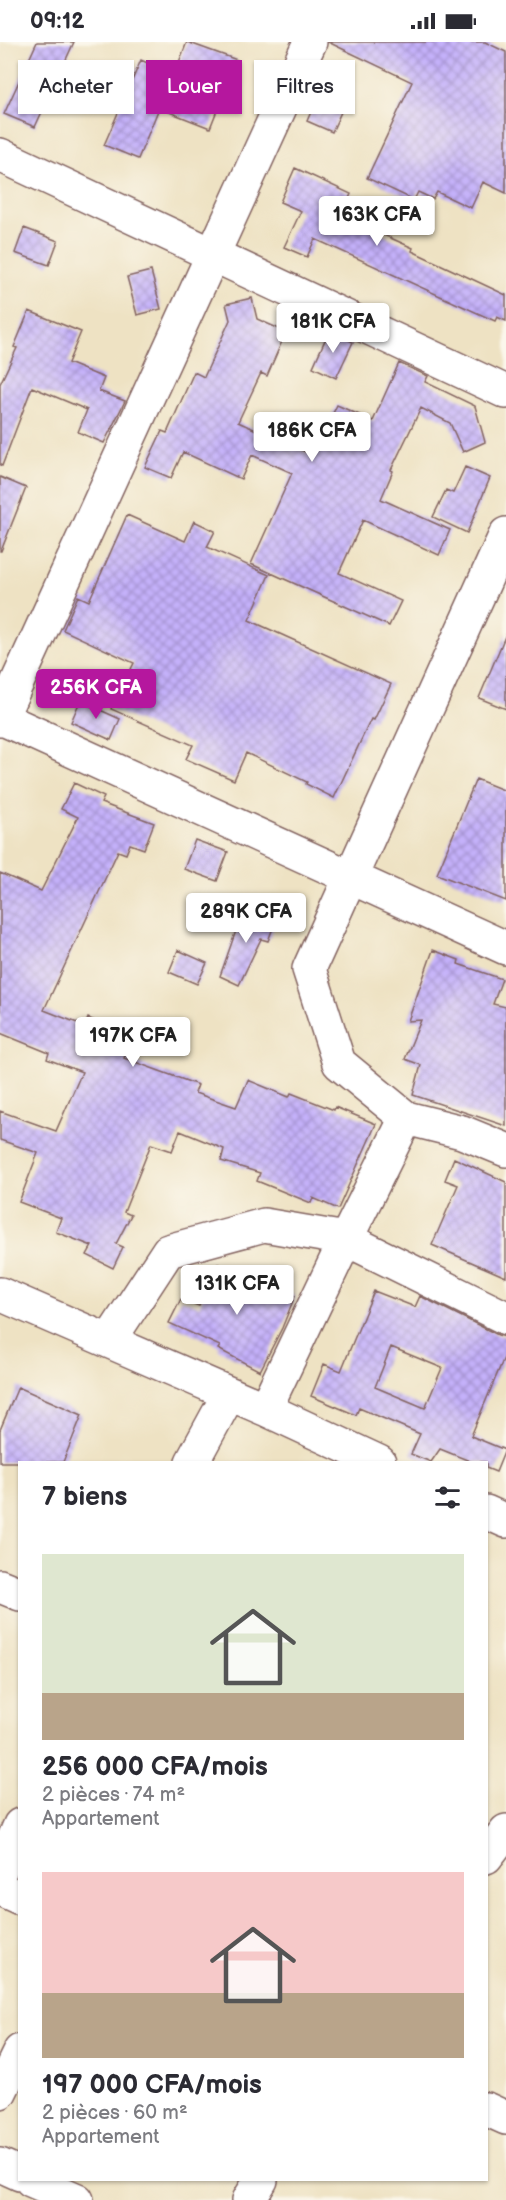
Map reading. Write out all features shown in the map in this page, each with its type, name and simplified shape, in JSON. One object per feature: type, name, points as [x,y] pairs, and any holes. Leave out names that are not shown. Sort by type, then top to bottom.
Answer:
[{"type":"street","points":[[310,42],[1,719],[506,948]]},
{"type":"street","points":[[0,155],[506,392]]},
{"type":"street","points":[[506,534],[309,969],[339,1063],[406,1118],[462,1132],[506,1150]]},
{"type":"street","points":[[265,1409],[345,1239],[406,1118]]},
{"type":"street","points":[[109,1341],[168,1251],[264,1225],[345,1239],[506,1318]]},
{"type":"street","points":[[0,1293],[265,1409],[377,1461]]},
{"type":"street","points":[[193,1461],[229,1394]]},
{"type":"street","points":[[488,1513],[506,1521]]},
{"type":"street","points":[[0,1586],[18,1593]]},
{"type":"street","points":[[0,1871],[18,1830]]},
{"type":"street","points":[[488,1854],[506,1831]]},
{"type":"street","points":[[0,1889],[18,1897]]},
{"type":"street","points":[[0,2092],[18,2055]]},
{"type":"street","points":[[488,2110],[506,2118]]},
{"type":"street","points":[[0,2165],[18,2173]]},
{"type":"street","points":[[34,2181],[77,2200]]},
{"type":"street","points":[[249,2200],[260,2181]]},
{"type":"building","points":[[37,42],[74,42],[66,60],[29,60]]},
{"type":"building","points":[[187,42],[237,60],[180,60]]},
{"type":"building","points":[[328,42],[485,42],[506,52],[506,193],[483,182],[471,208],[437,192],[433,199],[418,192],[414,200],[367,178],[412,82]]},
{"type":"building","points":[[141,60],[146,62],[146,114],[157,114],[138,159],[104,145],[117,114],[134,114],[134,76]]},
{"type":"building","points":[[18,83],[18,114],[41,114],[35,127],[4,114]]},
{"type":"building","points":[[174,114],[216,114],[210,128]]},
{"type":"building","points":[[310,114],[340,114],[332,132],[307,121]]},
{"type":"building","points":[[295,168],[351,194],[341,216],[413,248],[412,251],[506,295],[506,321],[497,317],[495,321],[315,239],[307,257],[284,247],[301,211],[280,202]]},
{"type":"building","points":[[24,228],[58,241],[49,265],[15,253]]},
{"type":"building","points":[[151,271],[161,309],[137,315],[127,277]]},
{"type":"building","points":[[252,298],[257,319],[286,332],[267,376],[261,373],[238,422],[313,455],[337,405],[373,421],[399,363],[428,376],[425,382],[475,406],[485,442],[463,452],[450,423],[421,408],[391,470],[393,471],[381,499],[450,530],[439,555],[363,520],[339,573],[401,601],[389,626],[251,564],[292,473],[252,455],[241,479],[183,452],[171,478],[145,467],[162,431],[167,433],[194,372],[204,377],[230,320],[226,304]]},
{"type":"building","points":[[29,311],[81,332],[68,363],[104,378],[99,391],[125,401],[104,443],[78,432],[87,410],[32,387],[2,466],[0,465],[0,384],[17,348],[14,347]]},
{"type":"building","points":[[329,331],[353,342],[336,378],[313,367]]},
{"type":"building","points":[[465,467],[490,478],[467,533],[433,517],[446,490],[453,493]]},
{"type":"building","points":[[0,477],[26,488],[1,551],[0,551]]},
{"type":"building","points":[[127,515],[185,541],[194,521],[215,531],[207,547],[269,575],[249,620],[391,684],[374,720],[371,719],[334,798],[306,784],[307,782],[246,753],[234,780],[186,759],[193,745],[111,709],[134,663],[63,630],[78,596],[89,601]]},
{"type":"building","points":[[506,634],[506,709],[479,698]]},
{"type":"building","points":[[80,701],[120,719],[111,740],[71,722]]},
{"type":"building","points":[[476,779],[506,791],[506,901],[437,874]]},
{"type":"building","points":[[74,783],[104,797],[101,803],[154,823],[144,849],[130,844],[126,854],[118,851],[44,1010],[85,1026],[88,1018],[133,1037],[124,1058],[198,1085],[195,1093],[236,1107],[248,1080],[289,1097],[291,1093],[334,1110],[335,1107],[376,1124],[338,1209],[313,1198],[311,1203],[257,1181],[260,1173],[221,1161],[224,1149],[180,1131],[172,1151],[151,1144],[124,1212],[131,1215],[116,1244],[123,1247],[113,1268],[87,1255],[92,1246],[56,1232],[61,1218],[19,1202],[38,1153],[0,1140],[0,1111],[56,1131],[82,1072],[47,1059],[49,1053],[0,1033],[0,873],[41,891],[78,817],[61,809]]},
{"type":"building","points":[[195,840],[228,852],[217,881],[184,869]]},
{"type":"building","points":[[244,908],[276,920],[268,941],[261,939],[239,985],[220,976]]},
{"type":"building","points":[[178,950],[207,963],[197,984],[169,972]]},
{"type":"building","points":[[433,950],[459,960],[458,964],[502,979],[493,1004],[506,1007],[506,1126],[413,1095],[421,1065],[405,1059],[421,1020],[408,1021]]},
{"type":"building","points":[[454,1158],[506,1182],[506,1277],[432,1245],[458,1185],[445,1180]]},
{"type":"building","points":[[218,1264],[295,1296],[260,1371],[218,1349],[220,1346],[169,1323],[181,1299],[199,1306]]},
{"type":"building","points":[[374,1291],[415,1307],[420,1296],[506,1337],[506,1353],[471,1436],[505,1450],[496,1472],[488,1469],[488,1461],[470,1461],[440,1449],[432,1461],[411,1454],[420,1434],[359,1408],[356,1415],[311,1396],[324,1364],[341,1371]],"holes":[[[391,1347],[442,1368],[425,1408],[375,1387]]]},
{"type":"building","points":[[18,1387],[82,1415],[63,1461],[0,1462],[0,1430]]}]
